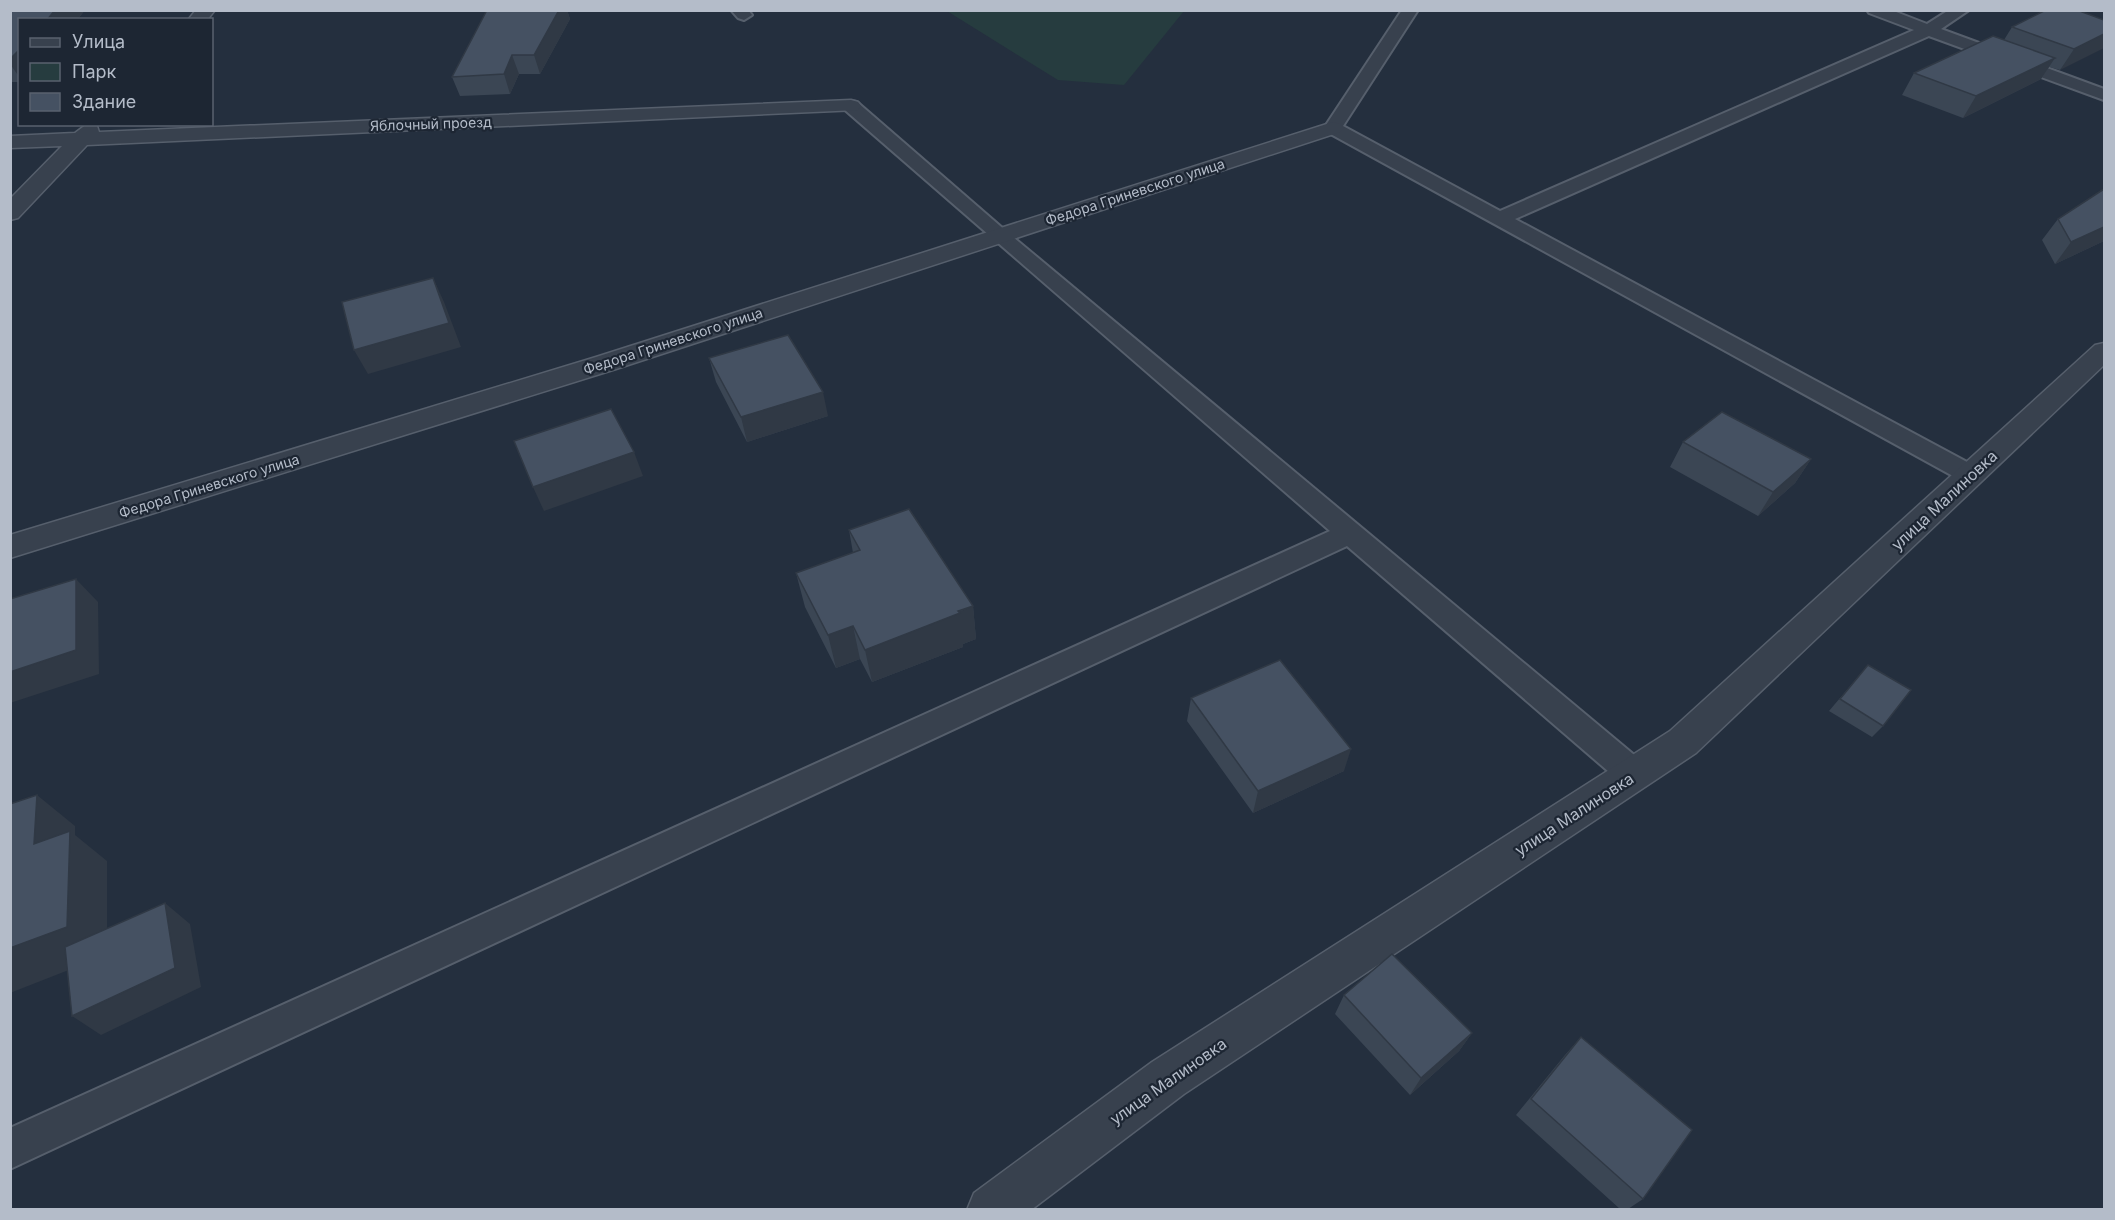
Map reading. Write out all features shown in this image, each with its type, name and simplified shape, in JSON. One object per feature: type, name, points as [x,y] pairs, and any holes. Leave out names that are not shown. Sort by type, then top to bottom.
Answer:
[{"type":"street","name":"Яблочный проезд","points":[[10,142],[88,132],[851,106]]},
{"type":"street","name":"Федора Гриневского улица","points":[[10,547],[606,363],[1333,128]]},
{"type":"street","points":[[10,213],[88,132]]},
{"type":"street","name":"улица Малиновка","points":[[991,1209],[1168,1078],[1683,742],[2104,351]]},
{"type":"lane","points":[[1410,10],[1333,128],[1971,475]]},
{"type":"lane","points":[[1875,10],[2104,95]]},
{"type":"lane","points":[[1500,219],[1928,30],[1961,10]]},
{"type":"lane","points":[[851,106],[1000,236],[1634,774]]},
{"type":"lane","points":[[10,1149],[1351,533]]},
{"type":"green space","points":[[947,11],[1184,11],[1124,85],[1058,80]]},
{"type":"building","points":[[10,10],[55,10],[49,18],[18,18],[18,51],[10,59]]},
{"type":"building","points":[[487,10],[559,10],[534,55],[512,55],[504,74],[452,77]]},
{"type":"building","points":[[2046,10],[2077,10],[2104,20],[2104,34],[2074,49],[2012,27]]},
{"type":"building","points":[[1993,36],[2055,58],[1976,96],[1914,73]]},
{"type":"building","points":[[2104,189],[2104,227],[2071,242],[2058,219]]},
{"type":"building","points":[[433,278],[449,323],[354,350],[342,302]]},
{"type":"building","points":[[788,335],[823,392],[741,417],[709,358]]},
{"type":"building","points":[[611,409],[634,452],[533,487],[514,441]]},
{"type":"building","points":[[1722,412],[1811,459],[1773,492],[1683,442]]},
{"type":"building","points":[[909,509],[973,606],[865,650],[853,626],[828,635],[796,573],[860,550],[849,530]]},
{"type":"building","points":[[76,579],[76,650],[10,672],[10,599]]},
{"type":"building","points":[[1280,660],[1351,749],[1258,791],[1191,698]]},
{"type":"building","points":[[1868,665],[1911,690],[1883,726],[1840,699]]},
{"type":"building","points":[[37,795],[34,844],[70,831],[67,927],[10,948],[10,804]]},
{"type":"building","points":[[165,903],[175,968],[72,1016],[65,947]]},
{"type":"building","points":[[1392,954],[1472,1033],[1421,1078],[1344,995]]},
{"type":"building","points":[[1581,1037],[1692,1130],[1643,1199],[1531,1099]]}]
